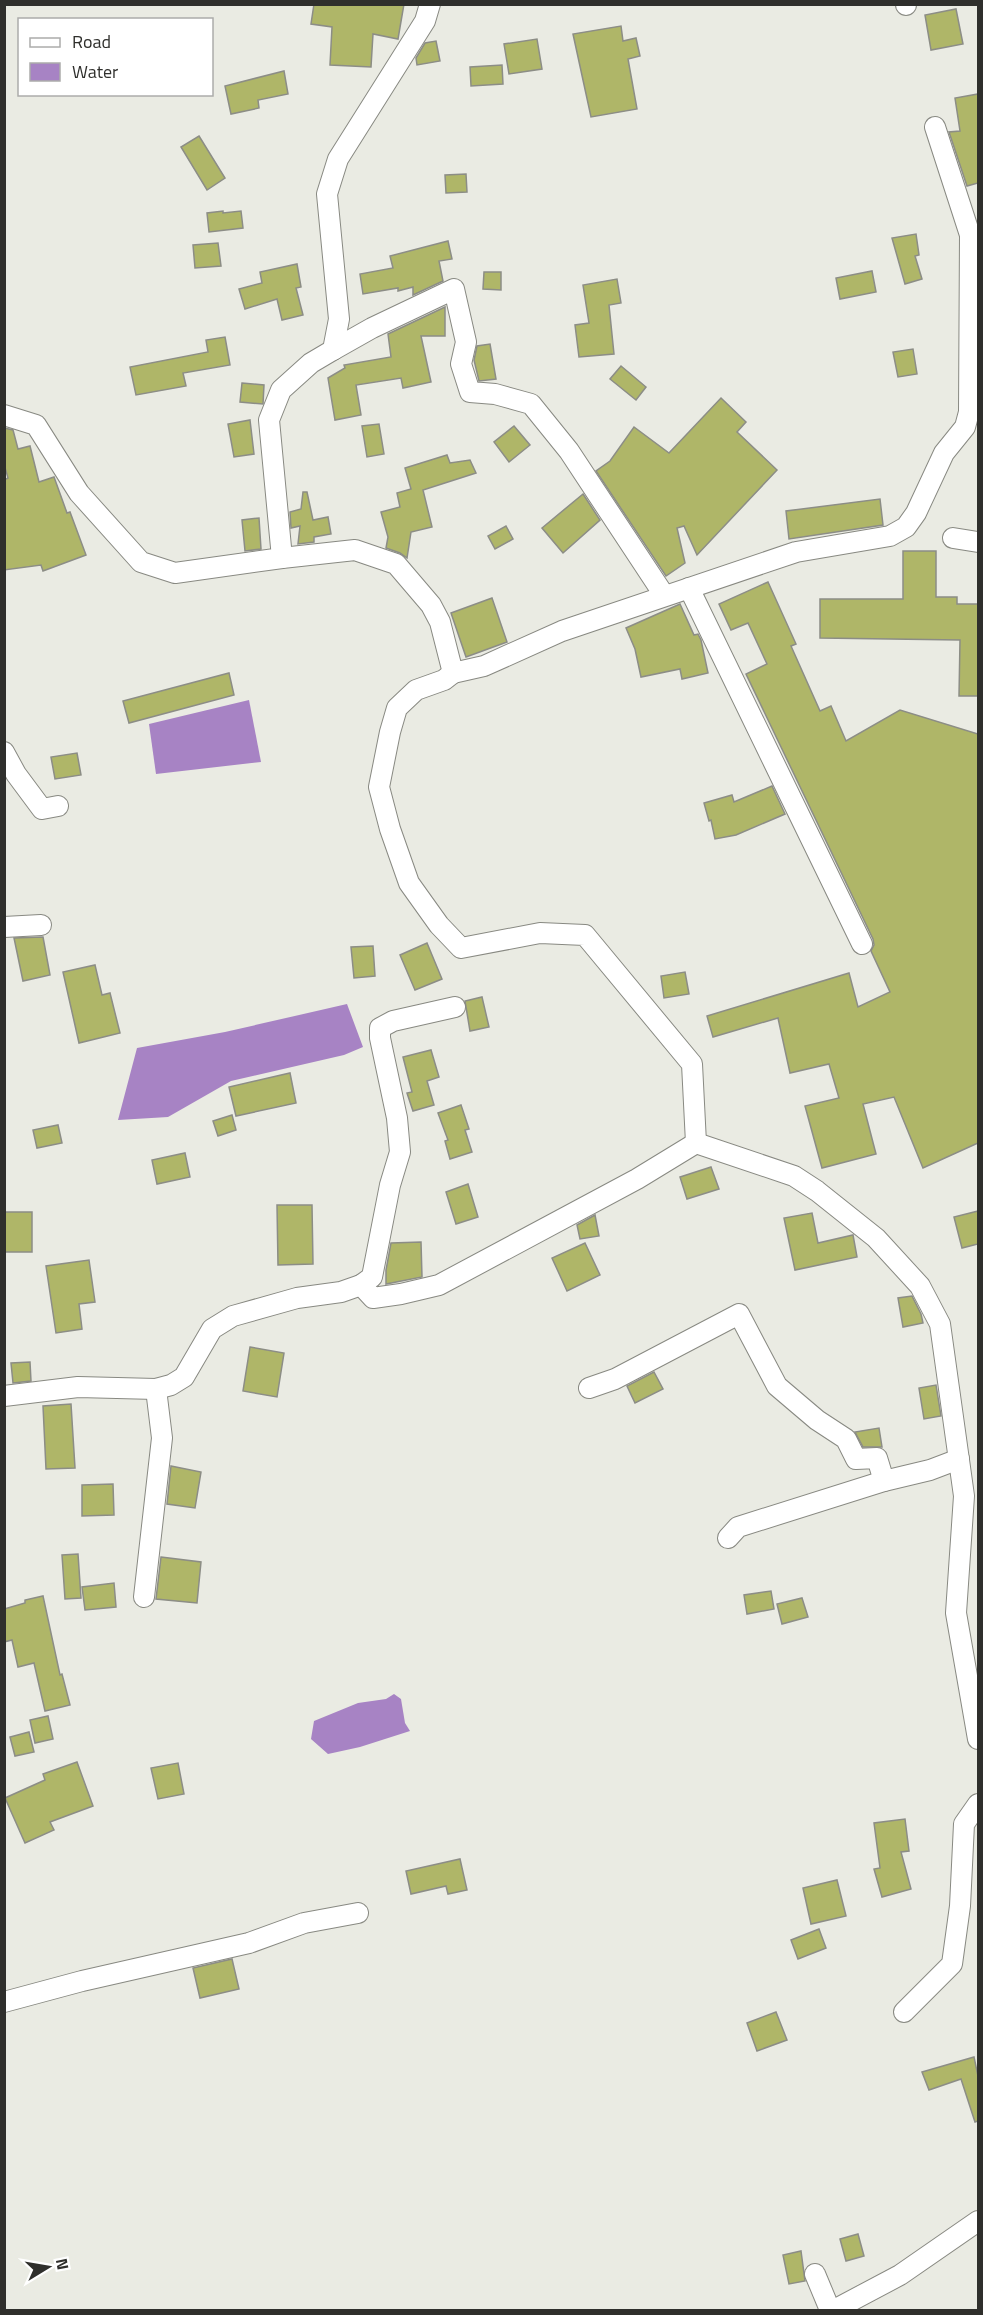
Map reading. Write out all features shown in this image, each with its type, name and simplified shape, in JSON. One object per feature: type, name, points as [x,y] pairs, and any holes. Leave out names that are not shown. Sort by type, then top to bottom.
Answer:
[{"type":"street","points":[[333,350],[339,319],[327,194],[338,159],[425,21],[430,4]]},
{"type":"street","points":[[696,1143],[692,1064],[585,934],[540,933],[461,948],[439,925],[409,883],[390,829],[379,787],[384,758],[398,708],[416,690],[438,682],[453,673],[484,666],[562,631],[796,552],[890,536],[906,527],[916,513],[944,453],[965,427],[969,412],[970,235],[935,127]]},
{"type":"street","points":[[282,558],[269,420],[281,390],[311,363],[333,350],[372,328],[454,289],[466,342],[461,364],[470,392],[495,394],[531,404],[569,451],[664,595]]},
{"type":"street","points":[[4,415],[36,425],[79,493],[141,562],[175,573],[355,550],[396,564],[431,605],[440,622],[453,673]]},
{"type":"street","points":[[953,538],[978,542]]},
{"type":"street","points":[[689,588],[862,944]]},
{"type":"street","points":[[4,752],[16,774],[42,809],[58,806]]},
{"type":"street","points":[[4,927],[41,925]]},
{"type":"street","points":[[4,1396],[78,1387],[156,1389],[171,1385],[184,1377],[212,1329],[233,1316],[297,1298],[341,1292],[361,1285],[372,1276],[390,1185],[400,1152],[397,1118],[380,1038],[380,1028],[393,1021],[455,1007]]},
{"type":"street","points":[[361,1285],[373,1298],[439,1285],[637,1179],[696,1143]]},
{"type":"street","points":[[696,1143],[794,1176],[809,1186],[876,1238],[920,1286],[940,1324],[964,1496],[956,1613],[978,1739]]},
{"type":"street","points":[[589,1388],[615,1379],[739,1314],[777,1386],[818,1420],[846,1439],[856,1459],[877,1458],[884,1481]]},
{"type":"street","points":[[144,1597],[162,1438],[156,1389]]},
{"type":"street","points":[[728,1538],[738,1527],[884,1481],[930,1470],[959,1459]]},
{"type":"street","points":[[904,2012],[952,1964],[960,1906],[964,1824],[978,1804]]},
{"type":"street","points":[[4,2002],[82,1981],[249,1943],[304,1923],[358,1913]]},
{"type":"street","points":[[815,2274],[832,2310],[900,2275],[978,2221]]},
{"type":"water","points":[[249,700],[261,762],[156,774],[149,724]]},
{"type":"water","points":[[347,1004],[363,1047],[344,1055],[231,1081],[168,1117],[118,1120],[137,1048],[225,1032]]},
{"type":"water","points":[[394,1694],[401,1699],[405,1723],[410,1731],[360,1747],[328,1754],[311,1739],[314,1721],[358,1703],[386,1699]]},
{"type":"building","points":[[314,4],[404,4],[398,39],[373,34],[371,67],[330,65],[332,27],[311,24]]},
{"type":"building","points":[[956,9],[963,44],[931,50],[925,15]]},
{"type":"building","points":[[621,26],[623,41],[636,38],[640,56],[628,59],[637,109],[591,117],[573,34]]},
{"type":"building","points":[[537,39],[542,69],[509,74],[504,44]]},
{"type":"building","points":[[436,41],[440,61],[417,65],[416,58],[425,43]]},
{"type":"building","points":[[502,65],[503,84],[471,86],[470,67]]},
{"type":"building","points":[[284,71],[288,94],[258,100],[259,108],[231,114],[225,86]]},
{"type":"building","points":[[978,94],[978,183],[967,186],[949,132],[960,131],[955,98]]},
{"type":"building","points":[[199,136],[225,178],[207,190],[181,147]]},
{"type":"building","points":[[466,174],[467,192],[446,193],[445,175]]},
{"type":"building","points":[[223,211],[223,213],[241,211],[243,228],[209,232],[207,213]]},
{"type":"building","points":[[916,234],[919,255],[915,256],[922,279],[905,284],[892,238]]},
{"type":"building","points":[[448,241],[452,259],[439,261],[443,281],[413,295],[413,287],[398,291],[398,288],[363,294],[360,274],[393,268],[390,256]]},
{"type":"building","points":[[218,243],[221,266],[195,268],[193,245]]},
{"type":"building","points":[[297,264],[301,287],[296,288],[303,315],[282,320],[277,299],[245,309],[239,289],[262,283],[260,272]]},
{"type":"building","points":[[872,271],[876,292],[840,299],[836,278]]},
{"type":"building","points":[[484,272],[501,272],[501,290],[483,289]]},
{"type":"building","points":[[617,279],[621,303],[609,305],[614,354],[579,357],[575,325],[589,323],[583,285]]},
{"type":"building","points":[[445,307],[445,336],[421,336],[431,382],[403,388],[401,378],[356,385],[361,415],[335,420],[328,378],[345,368],[344,365],[391,357],[388,334]]},
{"type":"building","points":[[225,337],[230,365],[183,373],[186,386],[136,395],[130,367],[208,352],[206,340]]},
{"type":"building","points":[[490,344],[496,379],[479,381],[474,360],[477,346]]},
{"type":"building","points":[[913,349],[917,374],[898,377],[893,352]]},
{"type":"building","points":[[621,366],[646,387],[636,400],[610,379]]},
{"type":"building","points":[[242,383],[264,385],[263,404],[240,402]]},
{"type":"building","points":[[721,398],[746,422],[737,432],[777,470],[697,555],[684,526],[677,528],[685,563],[666,576],[596,471],[610,461],[634,427],[669,453]]},
{"type":"building","points":[[250,420],[254,454],[234,457],[228,424]]},
{"type":"building","points":[[379,424],[384,454],[367,457],[362,426]]},
{"type":"building","points":[[514,426],[530,445],[509,462],[494,442]]},
{"type":"building","points":[[4,428],[13,430],[18,449],[30,446],[39,482],[54,477],[86,555],[43,571],[41,565],[4,570],[4,480],[8,478],[4,464]]},
{"type":"building","points":[[447,455],[450,463],[470,460],[476,473],[423,490],[432,527],[411,532],[407,558],[386,548],[388,537],[381,512],[400,507],[397,493],[411,489],[405,468]]},
{"type":"building","points":[[303,492],[307,492],[313,520],[328,517],[331,534],[314,537],[314,542],[298,544],[300,526],[291,528],[290,512],[301,509]]},
{"type":"building","points":[[583,494],[600,520],[563,553],[542,528]]},
{"type":"building","points":[[880,499],[883,525],[789,539],[786,511]]},
{"type":"building","points":[[259,518],[261,549],[245,551],[242,520]]},
{"type":"building","points":[[506,526],[513,539],[495,549],[488,536]]},
{"type":"building","points":[[903,551],[936,551],[936,597],[957,597],[957,604],[978,604],[978,696],[959,696],[960,640],[820,638],[820,599],[903,599]]},
{"type":"building","points":[[768,582],[796,644],[791,646],[820,711],[831,706],[846,741],[900,710],[978,734],[978,1143],[923,1168],[894,1097],[863,1104],[876,1154],[822,1168],[805,1106],[839,1098],[829,1064],[790,1073],[778,1018],[713,1037],[707,1016],[849,973],[858,1007],[890,992],[871,951],[874,945],[873,939],[746,674],[767,664],[748,623],[731,630],[719,604]]},
{"type":"building","points":[[492,598],[507,642],[466,657],[451,613]]},
{"type":"building","points":[[680,604],[694,635],[698,634],[701,640],[708,673],[682,679],[680,669],[641,677],[635,649],[626,628]]},
{"type":"building","points":[[229,673],[234,695],[129,723],[123,701]]},
{"type":"building","points":[[77,753],[81,775],[55,779],[51,757]]},
{"type":"building","points":[[772,786],[785,814],[736,835],[715,839],[704,803],[732,795],[734,802]]},
{"type":"building","points":[[43,937],[50,975],[23,981],[14,938]]},
{"type":"building","points":[[427,943],[442,979],[415,990],[400,955]]},
{"type":"building","points":[[373,946],[375,976],[354,978],[351,947]]},
{"type":"building","points":[[95,965],[102,995],[110,993],[120,1033],[79,1043],[63,972]]},
{"type":"building","points":[[685,972],[689,994],[664,998],[661,976]]},
{"type":"building","points":[[482,997],[489,1027],[470,1031],[465,1001]]},
{"type":"building","points":[[431,1050],[439,1077],[427,1081],[434,1105],[413,1111],[407,1093],[412,1092],[403,1057]]},
{"type":"building","points":[[290,1073],[296,1103],[236,1116],[229,1087]]},
{"type":"building","points":[[461,1105],[469,1129],[465,1130],[472,1152],[450,1159],[445,1141],[448,1140],[438,1113]]},
{"type":"building","points":[[232,1115],[236,1130],[218,1136],[213,1121]]},
{"type":"building","points":[[58,1125],[62,1143],[37,1148],[33,1130]]},
{"type":"building","points":[[185,1153],[190,1177],[157,1184],[152,1160]]},
{"type":"building","points":[[711,1167],[719,1189],[687,1199],[680,1177]]},
{"type":"building","points":[[468,1184],[478,1217],[456,1224],[446,1192]]},
{"type":"building","points":[[277,1205],[312,1205],[313,1264],[278,1265]]},
{"type":"building","points":[[978,1211],[978,1244],[962,1248],[954,1217]]},
{"type":"building","points":[[4,1212],[32,1212],[32,1252],[4,1252]]},
{"type":"building","points":[[812,1213],[818,1243],[853,1235],[857,1257],[795,1270],[784,1218]]},
{"type":"building","points":[[595,1215],[599,1236],[580,1239],[577,1225]]},
{"type":"building","points":[[421,1242],[422,1277],[386,1284],[391,1243]]},
{"type":"building","points":[[585,1243],[600,1275],[567,1291],[552,1258]]},
{"type":"building","points":[[89,1260],[95,1302],[79,1304],[82,1329],[56,1333],[46,1266]]},
{"type":"building","points":[[912,1296],[923,1323],[903,1327],[898,1298]]},
{"type":"building","points":[[250,1347],[284,1353],[277,1397],[243,1391]]},
{"type":"building","points":[[30,1362],[31,1381],[13,1383],[11,1363]]},
{"type":"building","points":[[654,1372],[663,1389],[635,1403],[627,1386]]},
{"type":"building","points":[[936,1385],[941,1416],[924,1419],[919,1388]]},
{"type":"building","points":[[71,1404],[75,1468],[46,1469],[43,1406]]},
{"type":"building","points":[[879,1428],[882,1447],[863,1447],[855,1432]]},
{"type":"building","points":[[171,1466],[201,1472],[195,1508],[167,1504]]},
{"type":"building","points":[[113,1484],[114,1515],[82,1516],[82,1485]]},
{"type":"building","points":[[78,1554],[81,1598],[65,1599],[62,1555]]},
{"type":"building","points":[[161,1557],[201,1562],[197,1603],[156,1599]]},
{"type":"building","points":[[114,1583],[116,1607],[85,1610],[82,1587]]},
{"type":"building","points":[[771,1591],[774,1609],[747,1614],[744,1595]]},
{"type":"building","points":[[43,1596],[60,1675],[62,1674],[70,1705],[45,1711],[34,1663],[18,1667],[12,1640],[4,1642],[4,1609],[25,1603],[25,1600]]},
{"type":"building","points":[[802,1598],[808,1617],[782,1624],[777,1604]]},
{"type":"building","points":[[48,1716],[53,1739],[35,1743],[30,1720]]},
{"type":"building","points":[[29,1732],[34,1752],[15,1756],[10,1737]]},
{"type":"building","points":[[77,1762],[93,1806],[50,1822],[54,1830],[25,1843],[5,1798],[45,1780],[43,1774]]},
{"type":"building","points":[[178,1763],[184,1794],[158,1799],[151,1768]]},
{"type":"building","points":[[905,1819],[909,1851],[901,1852],[911,1889],[882,1897],[874,1869],[880,1868],[874,1823]]},
{"type":"building","points":[[460,1859],[467,1890],[448,1894],[446,1886],[411,1894],[406,1871]]},
{"type":"building","points":[[837,1880],[846,1916],[811,1924],[803,1888]]},
{"type":"building","points":[[819,1929],[826,1948],[798,1959],[791,1940]]},
{"type":"building","points":[[232,1959],[239,1989],[200,1998],[193,1968]]},
{"type":"building","points":[[776,2012],[787,2040],[757,2051],[747,2023]]},
{"type":"building","points":[[974,2057],[978,2076],[978,2121],[975,2122],[961,2079],[929,2090],[922,2072]]},
{"type":"building","points":[[858,2234],[864,2256],[846,2261],[840,2239]]},
{"type":"building","points":[[801,2251],[805,2281],[789,2284],[783,2255]]}]
